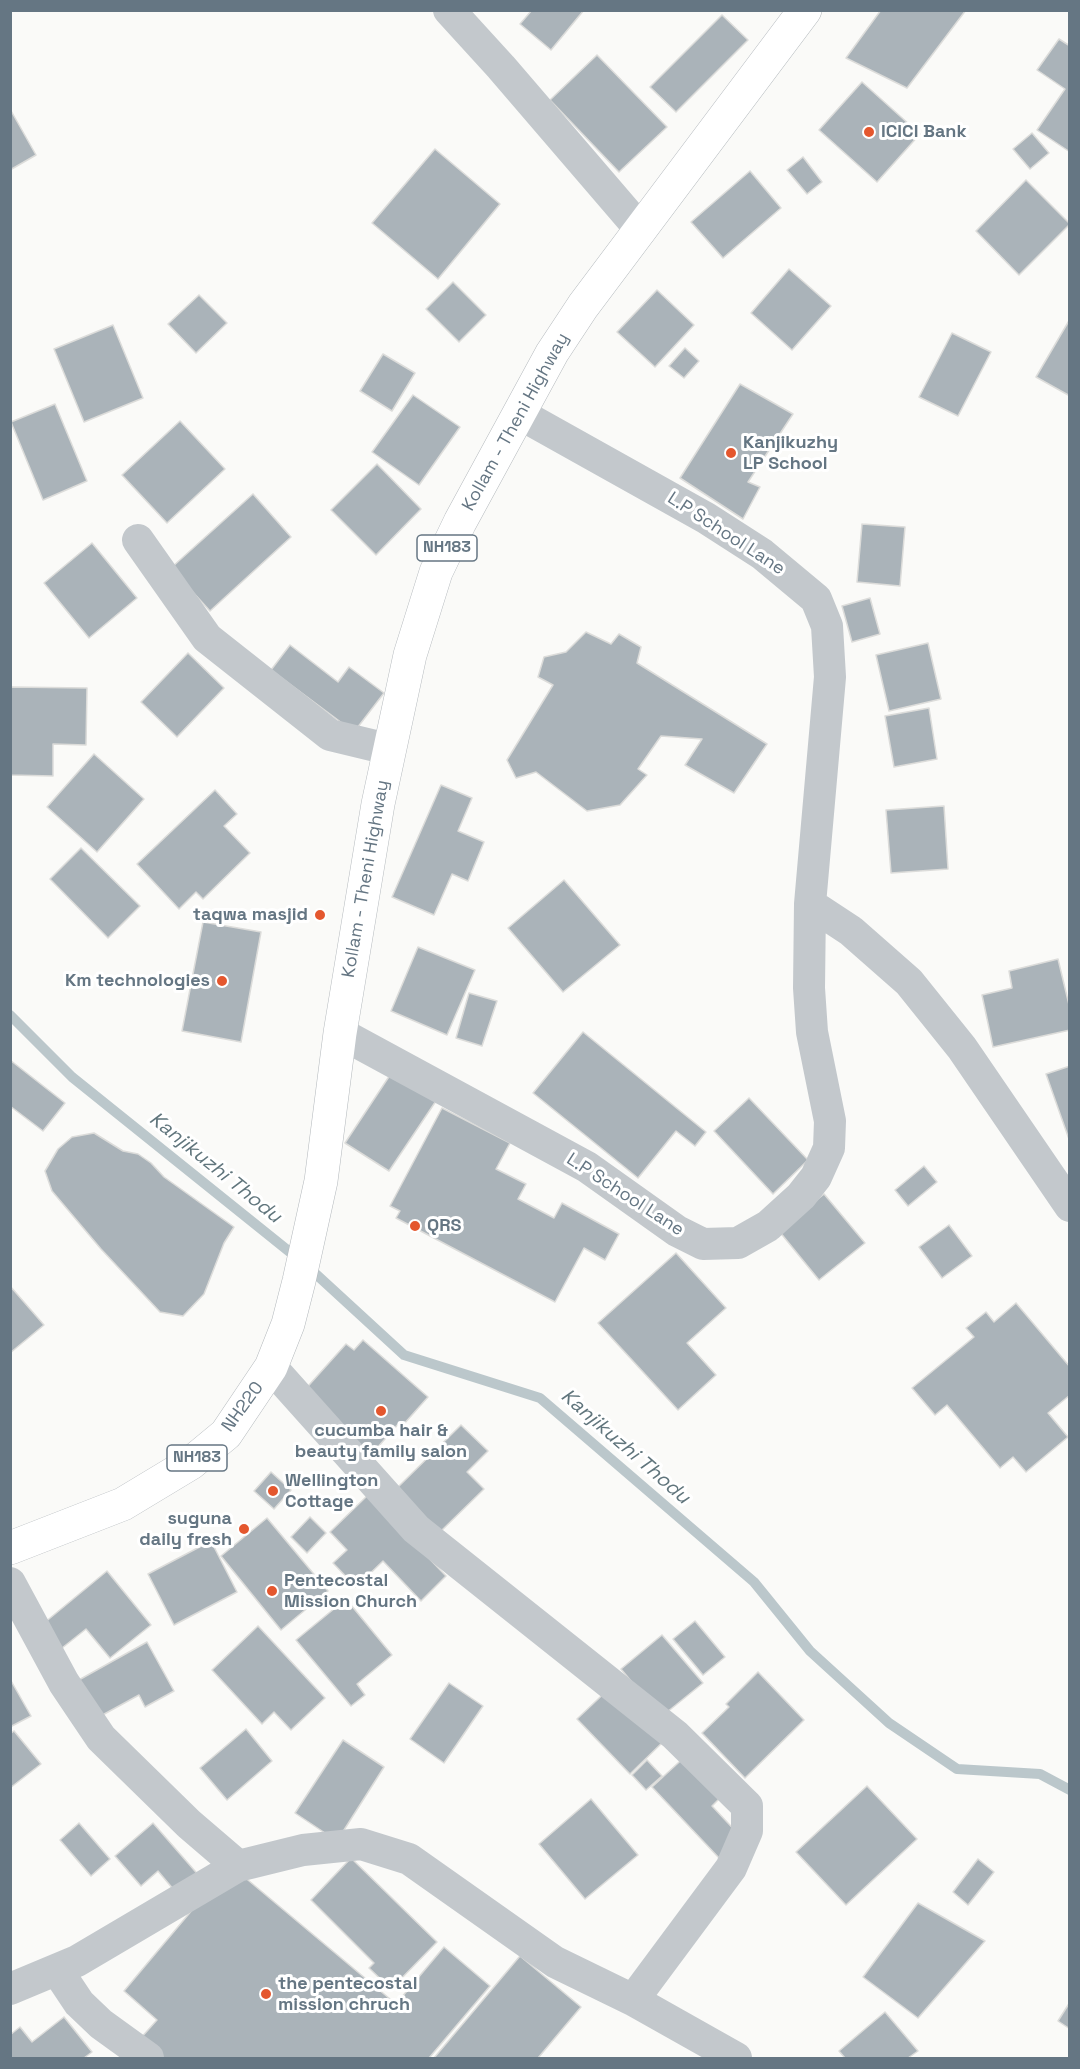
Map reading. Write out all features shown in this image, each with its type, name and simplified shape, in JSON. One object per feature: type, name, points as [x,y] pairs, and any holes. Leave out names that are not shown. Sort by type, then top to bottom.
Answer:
[{"type":"highway","name":"Kollam - Theni Highway","points":[[321,1181],[340,1033],[388,749],[413,645],[436,572],[460,522],[552,353],[583,306],[805,10]]},
{"type":"highway","name":"NH220","points":[[10,1548],[123,1504],[191,1463],[226,1434],[271,1367],[288,1323],[321,1181]]},
{"type":"street","points":[[449,10],[641,230]]},
{"type":"street","name":"L.P School Lane","points":[[340,1033],[587,1167],[677,1231],[703,1244],[738,1243],[768,1226],[801,1196],[816,1177],[829,1148],[830,1121],[812,1032],[810,904],[830,676],[827,626],[816,599],[762,554],[706,518],[520,414]]},
{"type":"street","points":[[138,540],[207,638],[330,735],[388,749]]},
{"type":"street","points":[[810,904],[851,931],[909,982],[962,1048],[1070,1206]]},
{"type":"street","points":[[271,1367],[416,1529],[675,1735],[747,1806],[747,1831],[731,1868],[633,2000]]},
{"type":"street","points":[[10,1583],[64,1683],[101,1738],[189,1824],[238,1866]]},
{"type":"street","points":[[10,1989],[57,1971],[238,1866],[303,1850],[361,1844],[409,1859],[555,1962],[633,2000],[736,2058]]},
{"type":"street","points":[[57,1971],[79,2003],[148,2058]]},
{"type":"building","points":[[532,10],[584,10],[551,50],[520,24]]},
{"type":"building","points":[[881,10],[966,10],[907,88],[846,58]]},
{"type":"building","points":[[722,15],[748,40],[676,112],[650,87]]},
{"type":"building","points":[[1059,39],[1070,46],[1070,152],[1037,130],[1065,89],[1037,70]]},
{"type":"building","points":[[597,55],[667,127],[619,172],[550,100]]},
{"type":"building","name":"ICICI Bank","points":[[862,82],[920,134],[877,182],[819,130]]},
{"type":"building","points":[[10,109],[36,155],[10,170]]},
{"type":"building","points":[[1032,133],[1049,153],[1030,169],[1013,149]]},
{"type":"building","points":[[435,149],[500,204],[438,279],[372,223]]},
{"type":"building","points":[[803,157],[822,182],[807,194],[787,170]]},
{"type":"building","points":[[750,171],[781,208],[723,258],[691,222]]},
{"type":"building","points":[[1026,180],[1070,224],[1019,275],[976,231]]},
{"type":"building","points":[[789,269],[831,306],[792,350],[751,313]]},
{"type":"building","points":[[453,282],[486,315],[459,342],[426,309]]},
{"type":"building","points":[[657,290],[694,325],[655,367],[617,332]]},
{"type":"building","points":[[199,295],[227,323],[196,353],[168,324]]},
{"type":"building","points":[[1070,319],[1070,396],[1036,377]]},
{"type":"building","points":[[113,325],[143,398],[84,422],[54,349]]},
{"type":"building","points":[[952,333],[991,352],[958,416],[919,397]]},
{"type":"building","points":[[685,348],[699,361],[684,378],[669,366]]},
{"type":"building","points":[[383,354],[415,373],[392,411],[360,391]]},
{"type":"building","name":"Kanjikuzhy LP School","points":[[740,384],[793,414],[748,482],[760,487],[743,519],[680,478]]},
{"type":"building","points":[[413,395],[460,427],[419,485],[372,452]]},
{"type":"building","points":[[55,404],[87,481],[43,500],[11,422]]},
{"type":"building","points":[[180,421],[225,469],[167,523],[122,475]]},
{"type":"building","points":[[377,464],[421,509],[376,555],[331,510]]},
{"type":"building","points":[[253,494],[291,537],[210,611],[171,568]]},
{"type":"building","points":[[862,524],[905,527],[900,586],[857,582]]},
{"type":"building","points":[[92,543],[137,598],[89,638],[44,583]]},
{"type":"building","points":[[870,598],[880,634],[852,642],[842,606]]},
{"type":"building","points":[[586,632],[611,644],[619,634],[641,647],[637,663],[767,744],[734,793],[685,765],[702,739],[661,736],[638,769],[647,775],[620,805],[587,811],[536,772],[516,778],[507,760],[553,685],[538,677],[544,657],[566,652]]},
{"type":"building","points":[[928,643],[941,699],[889,711],[876,655]]},
{"type":"building","points":[[290,645],[338,682],[349,667],[384,693],[354,732],[271,670]]},
{"type":"building","points":[[188,653],[224,688],[177,737],[141,702]]},
{"type":"building","points":[[11,687],[87,688],[86,745],[53,744],[53,776],[10,775]]},
{"type":"building","points":[[929,708],[937,759],[894,767],[885,716]]},
{"type":"building","points":[[94,754],[144,799],[97,852],[47,807]]},
{"type":"building","points":[[441,785],[472,798],[458,831],[484,842],[468,881],[452,874],[434,915],[392,897]]},
{"type":"building","points":[[215,790],[237,814],[224,826],[250,853],[203,899],[196,892],[179,909],[137,864]]},
{"type":"building","points":[[944,806],[948,869],[891,873],[886,810]]},
{"type":"building","points":[[81,848],[140,906],[108,938],[50,879]]},
{"type":"building","points":[[564,880],[620,945],[563,992],[508,928]]},
{"type":"building","name":"Km technologies","points":[[203,922],[261,932],[241,1042],[182,1031]]},
{"type":"building","points":[[418,947],[475,970],[447,1035],[391,1011]]},
{"type":"building","points":[[1058,959],[1070,1009],[1070,1030],[993,1047],[982,995],[1012,988],[1009,971]]},
{"type":"building","points":[[469,993],[497,1001],[482,1046],[456,1038]]},
{"type":"building","points":[[583,1032],[706,1132],[695,1146],[676,1131],[638,1178],[533,1093]]},
{"type":"building","points":[[10,1060],[65,1103],[43,1131],[10,1106]]},
{"type":"building","points":[[396,1066],[440,1095],[389,1171],[345,1143]]},
{"type":"building","points":[[1070,1066],[1070,1142],[1046,1074]]},
{"type":"building","points":[[749,1098],[808,1160],[773,1194],[714,1131]]},
{"type":"building","points":[[442,1108],[510,1143],[496,1169],[526,1184],[518,1199],[554,1218],[562,1203],[619,1234],[605,1260],[584,1248],[555,1302],[396,1218],[400,1211],[390,1206]]},
{"type":"building","points":[[94,1133],[123,1151],[138,1154],[151,1163],[164,1177],[234,1227],[224,1243],[204,1294],[183,1316],[160,1312],[101,1249],[52,1191],[45,1171],[58,1149],[72,1137]]},
{"type":"building","points":[[924,1166],[937,1182],[908,1206],[895,1190]]},
{"type":"building","points":[[824,1194],[865,1243],[819,1280],[779,1231]]},
{"type":"building","points":[[949,1225],[972,1256],[942,1278],[919,1247]]},
{"type":"building","points":[[676,1253],[726,1308],[687,1343],[716,1375],[678,1410],[598,1323]]},
{"type":"building","points":[[10,1286],[44,1325],[10,1353]]},
{"type":"building","points":[[1016,1303],[1070,1367],[1070,1395],[1048,1413],[1068,1437],[1026,1472],[1013,1457],[1000,1468],[947,1405],[935,1415],[912,1388],[974,1337],[966,1328],[986,1312],[994,1322]]},
{"type":"building","points":[[363,1340],[428,1397],[403,1425],[400,1422],[369,1457],[292,1404],[346,1344],[354,1350]]},
{"type":"building","points":[[461,1425],[488,1451],[467,1472],[484,1489],[440,1532],[397,1488]]},
{"type":"building","name":"Wellington Cottage","points":[[271,1472],[291,1490],[274,1509],[254,1491]]},
{"type":"building","points":[[368,1495],[446,1576],[421,1601],[383,1561],[356,1587],[333,1563],[347,1550],[330,1532]]},
{"type":"building","points":[[310,1517],[326,1533],[307,1553],[291,1537]]},
{"type":"building","points":[[267,1518],[328,1591],[281,1630],[221,1556]]},
{"type":"building","points":[[211,1541],[237,1592],[174,1625],[148,1574]]},
{"type":"building","points":[[107,1571],[151,1625],[110,1658],[86,1629],[57,1652],[38,1628]]},
{"type":"building","points":[[346,1599],[392,1655],[357,1684],[365,1695],[351,1706],[296,1640]]},
{"type":"building","points":[[695,1621],[725,1657],[703,1675],[673,1639]]},
{"type":"building","points":[[258,1626],[325,1698],[291,1730],[274,1712],[262,1724],[212,1670]]},
{"type":"building","points":[[662,1635],[703,1683],[661,1717],[621,1669]]},
{"type":"building","points":[[147,1642],[174,1691],[145,1707],[139,1695],[97,1718],[77,1681]]},
{"type":"building","points":[[758,1672],[804,1720],[745,1778],[702,1733],[729,1707],[726,1704]]},
{"type":"building","points":[[10,1679],[31,1716],[10,1727]]},
{"type":"building","points":[[449,1683],[483,1706],[444,1763],[410,1739]]},
{"type":"building","points":[[615,1683],[667,1738],[630,1774],[577,1719]]},
{"type":"building","points":[[246,1729],[272,1761],[227,1800],[200,1768]]},
{"type":"building","points":[[14,1731],[41,1764],[10,1788],[10,1734]]},
{"type":"building","points":[[343,1740],[384,1767],[337,1841],[295,1813]]},
{"type":"building","points":[[690,1752],[727,1791],[712,1806],[742,1838],[720,1859],[652,1787]]},
{"type":"building","points":[[647,1760],[662,1776],[646,1790],[632,1775]]},
{"type":"building","points":[[867,1786],[917,1839],[846,1905],[796,1852]]},
{"type":"building","points":[[591,1799],[638,1855],[585,1899],[539,1844]]},
{"type":"building","points":[[79,1823],[110,1859],[91,1876],[60,1840]]},
{"type":"building","points":[[153,1823],[201,1878],[179,1896],[158,1871],[141,1886],[115,1856]]},
{"type":"building","points":[[351,1858],[437,1942],[391,1989],[369,1968],[374,1963],[311,1900]]},
{"type":"building","points":[[978,1859],[994,1872],[968,1905],[953,1892]]},
{"type":"building","points":[[230,1865],[396,2004],[444,1947],[490,1986],[429,2058],[161,2058],[139,2040],[157,2020],[124,1991]]},
{"type":"building","points":[[918,1903],[985,1941],[918,2018],[863,1977]]},
{"type":"building","points":[[520,1956],[581,2007],[538,2058],[434,2058]]},
{"type":"building","points":[[1070,2002],[1070,2029],[1058,2021]]},
{"type":"building","points":[[885,2012],[918,2051],[908,2058],[845,2058],[839,2051]]},
{"type":"building","points":[[64,2017],[92,2052],[84,2058],[10,2058],[10,2035],[20,2027],[32,2042]]},
{"type":"waterway","name":"Kanjikuzhi Thodu","points":[[10,1015],[72,1077],[306,1265],[404,1355],[540,1398],[754,1582],[810,1651],[889,1723],[957,1769],[1040,1774],[1070,1790]]},
{"type":"place","name":"ICICI Bank","points":[[869,132]]},
{"type":"place","name":"Kanjikuzhy LP School","points":[[731,453]]},
{"type":"place","name":"taqwa masjid","points":[[320,915]]},
{"type":"place","name":"Km technologies","points":[[222,981]]},
{"type":"place","name":"QRS","points":[[415,1226]]},
{"type":"place","name":"cucumba hair & beauty family salon","points":[[381,1411]]},
{"type":"place","name":"Wellington Cottage","points":[[273,1491]]},
{"type":"place","name":"suguna daily fresh","points":[[244,1529]]},
{"type":"place","name":"Pentecostal Mission Church","points":[[272,1591]]},
{"type":"place","name":"the pentecostal mission chruch","points":[[266,1994]]}]
